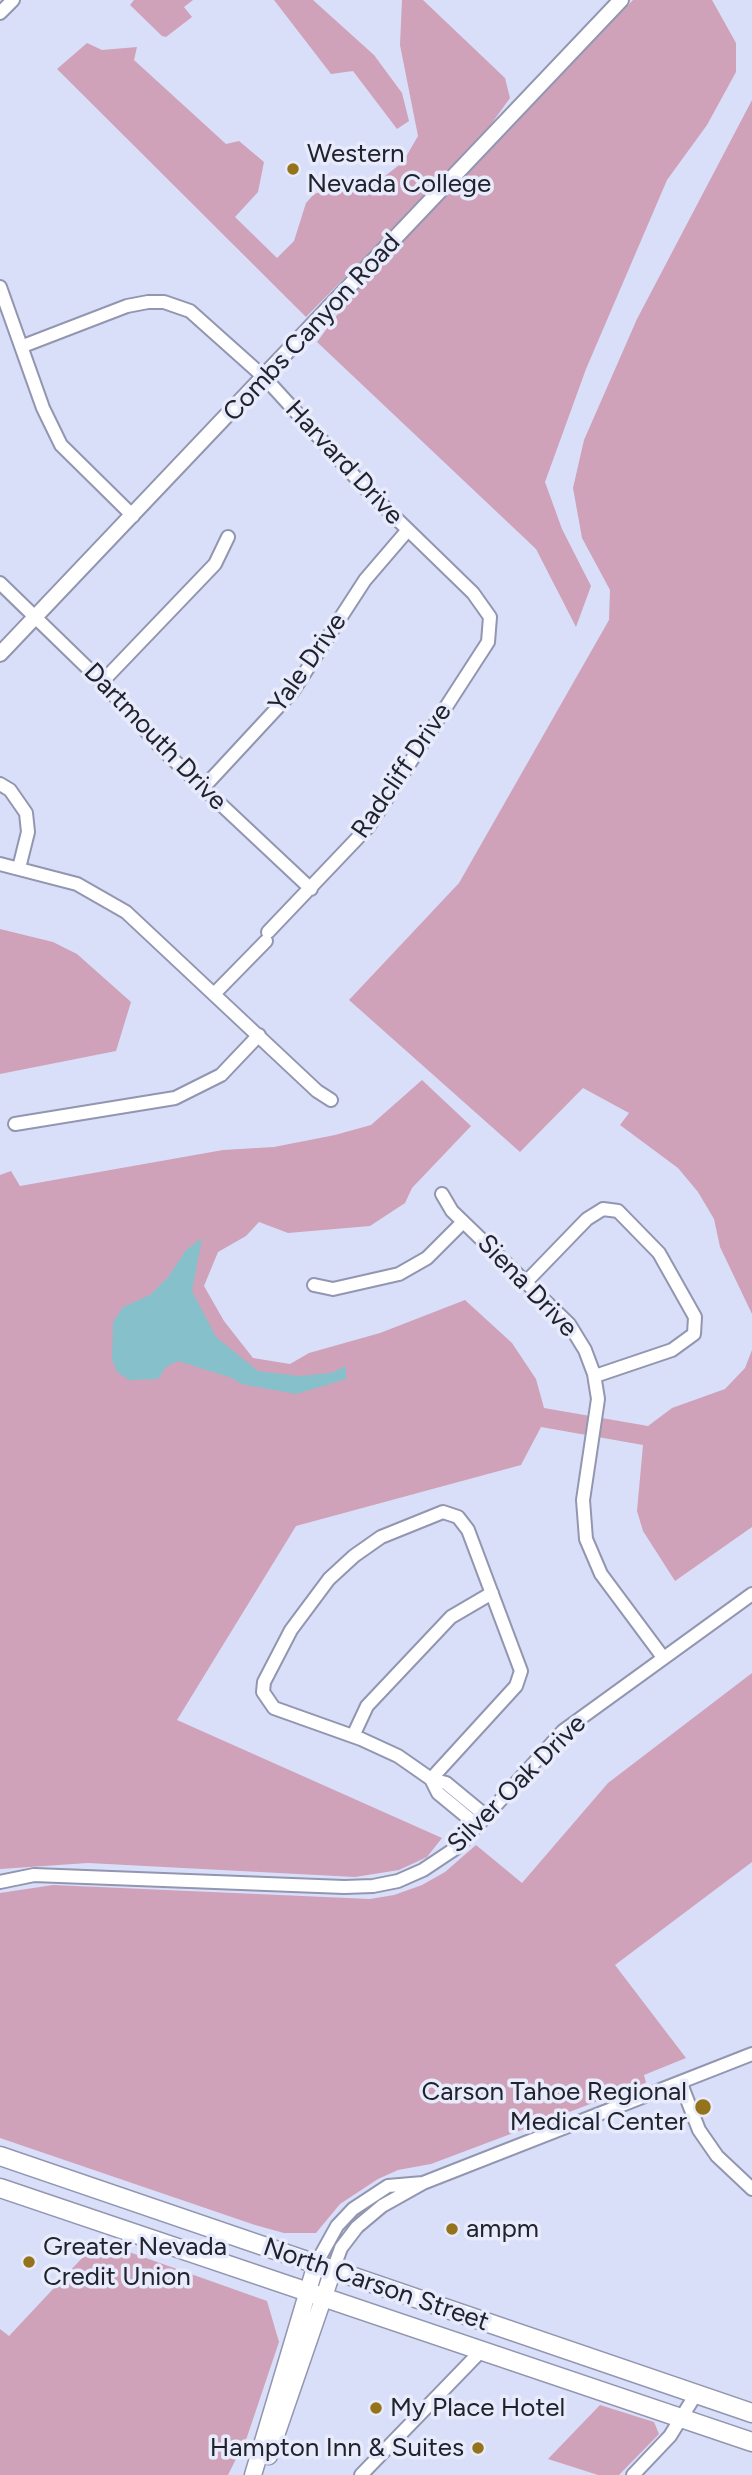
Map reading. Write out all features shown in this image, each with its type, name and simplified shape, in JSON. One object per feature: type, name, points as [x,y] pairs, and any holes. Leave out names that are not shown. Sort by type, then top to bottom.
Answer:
[{"type":"main road","name":"North Carson Street","points":[[0,2156],[752,2413]]},
{"type":"main road","name":"North Carson Street","points":[[0,2188],[752,2442]]},
{"type":"main road","points":[[262,2475],[317,2294],[316,2264]]},
{"type":"main road","points":[[253,2475],[317,2294],[333,2270]]},
{"type":"street","points":[[0,13],[13,0]]},
{"type":"street","name":"Combs Canyon Road","points":[[0,654],[265,378],[621,0]]},
{"type":"street","points":[[0,287],[43,408],[61,445],[133,516]]},
{"type":"street","name":"Harvard Drive","points":[[23,346],[127,306],[164,302],[190,311],[265,378],[407,531],[473,593]]},
{"type":"street","name":"Yale Drive","points":[[203,788],[293,691],[365,580],[407,531]]},
{"type":"street","points":[[102,682],[215,564],[228,537]]},
{"type":"street","name":"Dartmouth Drive","points":[[0,583],[102,682],[203,788],[311,889]]},
{"type":"street","name":"Radcliff Drive","points":[[215,993],[369,826],[488,642],[490,617],[473,593]]},
{"type":"street","points":[[0,784],[10,790],[26,813],[28,832],[19,868]]},
{"type":"street","points":[[0,864],[77,884],[103,897],[149,930],[317,1091],[331,1100]]},
{"type":"street","points":[[15,1124],[175,1098],[220,1075],[259,1035]]},
{"type":"street","name":"Siena Drive","points":[[442,1195],[463,1222],[569,1324],[595,1376],[598,1399],[596,1427],[583,1500],[586,1539],[601,1574],[662,1656]]},
{"type":"street","points":[[526,1282],[587,1219],[603,1209],[618,1211],[659,1253],[695,1317],[694,1334],[673,1350],[595,1376]]},
{"type":"street","points":[[314,1285],[333,1289],[399,1273],[427,1258],[463,1222]]},
{"type":"street","points":[[431,1779],[519,1682],[520,1666],[466,1525],[448,1513],[434,1514],[381,1537],[354,1556],[329,1579],[291,1630],[264,1682],[263,1692],[274,1707],[353,1736],[398,1756],[431,1779],[446,1783],[482,1821]]},
{"type":"street","points":[[353,1736],[367,1706],[451,1617],[492,1593]]},
{"type":"street","name":"Silver Oak Drive","points":[[0,1882],[34,1875],[60,1875],[373,1886],[423,1870],[459,1846],[563,1731],[662,1656],[752,1594]]},
{"type":"street","points":[[333,2270],[341,2248],[357,2227],[382,2206],[423,2183],[752,2054]]},
{"type":"street","points":[[681,2084],[699,2130],[717,2156],[752,2189]]},
{"type":"street","points":[[316,2264],[337,2226],[354,2209],[388,2186],[423,2183]]},
{"type":"street","points":[[361,2475],[482,2350]]},
{"type":"street","points":[[633,2475],[683,2418],[696,2394]]},
{"type":"shaded area","points":[[134,0],[193,0],[184,7],[192,17],[166,37],[162,36],[130,5]]},
{"type":"shaded area","points":[[274,0],[313,0],[374,55],[402,93],[409,121],[397,129],[353,71],[331,74]]},
{"type":"shaded area","points":[[402,0],[423,0],[505,78],[510,98],[479,141],[306,317],[57,69],[87,43],[102,50],[137,47],[134,60],[226,144],[239,141],[264,162],[258,192],[235,217],[277,258],[294,241],[306,203],[314,194],[340,186],[371,187],[403,162],[418,136],[400,45]]},
{"type":"shaded area","points":[[633,0],[712,0],[736,43],[736,72],[707,125],[667,180],[586,369],[545,482],[562,529],[591,586],[576,627],[536,549],[317,342],[348,300]]},
{"type":"shaded area","points":[[752,100],[752,1314],[720,1247],[714,1219],[698,1192],[678,1168],[620,1125],[629,1113],[583,1088],[520,1152],[349,1000],[459,883],[609,620],[610,590],[582,538],[573,488],[584,440],[637,319]]},
{"type":"shaded area","points":[[0,929],[53,942],[77,954],[131,1002],[116,1051],[0,1074]]},
{"type":"shaded area","points":[[422,1080],[471,1126],[412,1188],[405,1203],[370,1226],[288,1233],[259,1222],[246,1236],[218,1252],[204,1286],[224,1321],[253,1358],[290,1364],[309,1353],[380,1333],[465,1300],[512,1343],[536,1379],[544,1408],[648,1426],[672,1408],[725,1389],[745,1368],[752,1350],[752,1527],[675,1581],[643,1531],[637,1511],[643,1445],[541,1427],[521,1465],[296,1526],[177,1720],[442,1838],[427,1857],[399,1870],[355,1877],[88,1863],[0,1869],[0,1175],[11,1171],[20,1186],[223,1150],[274,1147],[335,1135],[371,1125]]},
{"type":"shaded area","points":[[202,1238],[192,1291],[216,1337],[258,1371],[299,1376],[331,1373],[346,1366],[346,1379],[296,1394],[241,1384],[232,1378],[178,1361],[166,1367],[158,1379],[129,1380],[117,1372],[112,1359],[113,1322],[123,1307],[150,1295],[168,1277],[186,1250]]},
{"type":"shaded area","points":[[752,1673],[752,1862],[615,1965],[686,2058],[644,2075],[646,2083],[431,2164],[398,2170],[378,2179],[340,2204],[316,2233],[284,2233],[255,2225],[0,2138],[0,1893],[53,1885],[370,1899],[394,1895],[422,1885],[445,1872],[476,1845],[522,1883],[608,1783]]},
{"type":"shaded area","points":[[98,2241],[267,2301],[279,2342],[247,2437],[228,2475],[0,2475],[0,2329],[9,2336]]},
{"type":"shaded area","points":[[600,2405],[654,2422],[659,2434],[619,2475],[598,2475],[548,2459]]},
{"type":"place","name":"Western Nevada College","points":[[293,169]]},
{"type":"place","name":"Carson Tahoe Regional Medical Center","points":[[703,2107]]},
{"type":"place","name":"ampm","points":[[452,2229]]},
{"type":"place","name":"Greater Nevada Credit Union","points":[[29,2262]]},
{"type":"place","name":"My Place Hotel","points":[[376,2408]]},
{"type":"place","name":"Hampton Inn & Suites","points":[[478,2448]]}]
